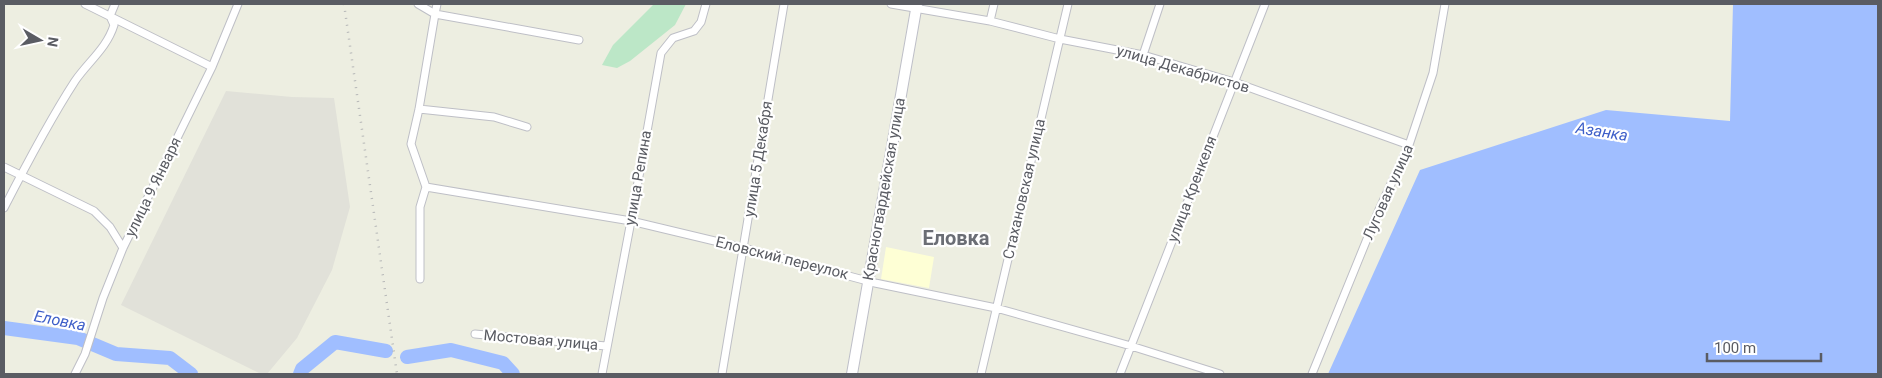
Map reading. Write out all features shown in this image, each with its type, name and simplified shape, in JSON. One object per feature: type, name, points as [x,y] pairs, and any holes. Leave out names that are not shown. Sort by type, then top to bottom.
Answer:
[{"type":"main road","name":"Красногвардейская улица","points":[[852,374],[916,6]]},
{"type":"street","points":[[85,4],[212,66]]},
{"type":"street","points":[[4,208],[76,80],[104,47],[112,34],[114,25],[110,16],[115,4]]},
{"type":"street","name":"улица 9 Января","points":[[75,374],[85,354],[123,248],[212,66],[238,4]]},
{"type":"street","points":[[418,4],[434,14],[580,40]]},
{"type":"street","points":[[420,279],[420,207],[426,187],[411,144],[437,4]]},
{"type":"street","name":"улица Репина","points":[[602,374],[660,53],[673,38],[694,31],[701,22],[706,4]]},
{"type":"street","name":"улица 5 Декабря","points":[[722,374],[784,4]]},
{"type":"street","name":"улица Декабристов","points":[[891,4],[916,6],[990,20],[1060,39],[1143,55],[1234,82],[1409,145]]},
{"type":"street","points":[[990,20],[994,4]]},
{"type":"street","name":"Стахановская улица","points":[[981,374],[1068,4]]},
{"type":"street","points":[[1143,55],[1160,4]]},
{"type":"street","name":"улица Кренкеля","points":[[1120,374],[1265,4]]},
{"type":"street","name":"Луговая улица","points":[[1312,374],[1378,212],[1409,145],[1433,73],[1445,4]]},
{"type":"street","points":[[419,109],[494,117],[527,127]]},
{"type":"street","points":[[4,167],[94,211],[110,227],[123,248]]},
{"type":"street","name":"Еловский переулок","points":[[426,187],[631,221],[744,248],[868,281],[996,308],[1131,346],[1219,374]]},
{"type":"street","name":"Мостовая улица","points":[[475,334],[606,346]]},
{"type":"shaded area","points":[[654,4],[686,4],[675,25],[630,61],[617,68],[602,65],[613,45]]},
{"type":"shaded area","points":[[226,91],[292,97],[334,98],[350,207],[332,270],[297,338],[267,374],[261,374],[121,305]]},
{"type":"shaded area","points":[[886,247],[934,257],[929,288],[881,279]]},
{"type":"water","name":"Азанка","points":[[1733,4],[1878,4],[1878,374],[1328,374],[1420,170],[1606,110],[1730,121]]},
{"type":"waterway","name":"Еловка","points":[[4,328],[78,338],[116,354],[170,358],[191,374]]},
{"type":"waterway","name":"Еловка","points":[[300,374],[302,369],[335,342],[386,351]]},
{"type":"waterway","name":"Еловка","points":[[407,357],[451,350],[503,363],[513,374]]},
{"type":"railway","points":[[344,4],[397,374]]},
{"type":"district","name":"Еловка","points":[[956,238]]}]
